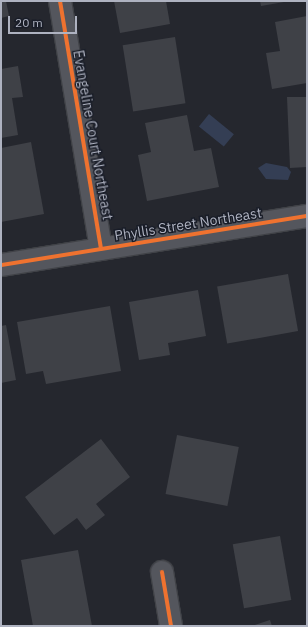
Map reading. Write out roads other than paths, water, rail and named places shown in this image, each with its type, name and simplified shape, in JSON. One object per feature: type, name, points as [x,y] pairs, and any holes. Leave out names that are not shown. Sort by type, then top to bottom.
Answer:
[{"type":"street","name":"Evangeline Court Northeast","points":[[60,1],[101,249]]},
{"type":"street","name":"Phyllis Street Northeast","points":[[1,265],[307,216]]},
{"type":"street","points":[[162,572],[171,626]]},
{"type":"water","points":[[209,114],[234,134],[224,147],[199,126]]},
{"type":"water","points":[[266,163],[287,167],[291,172],[288,180],[266,179],[258,168]]}]
